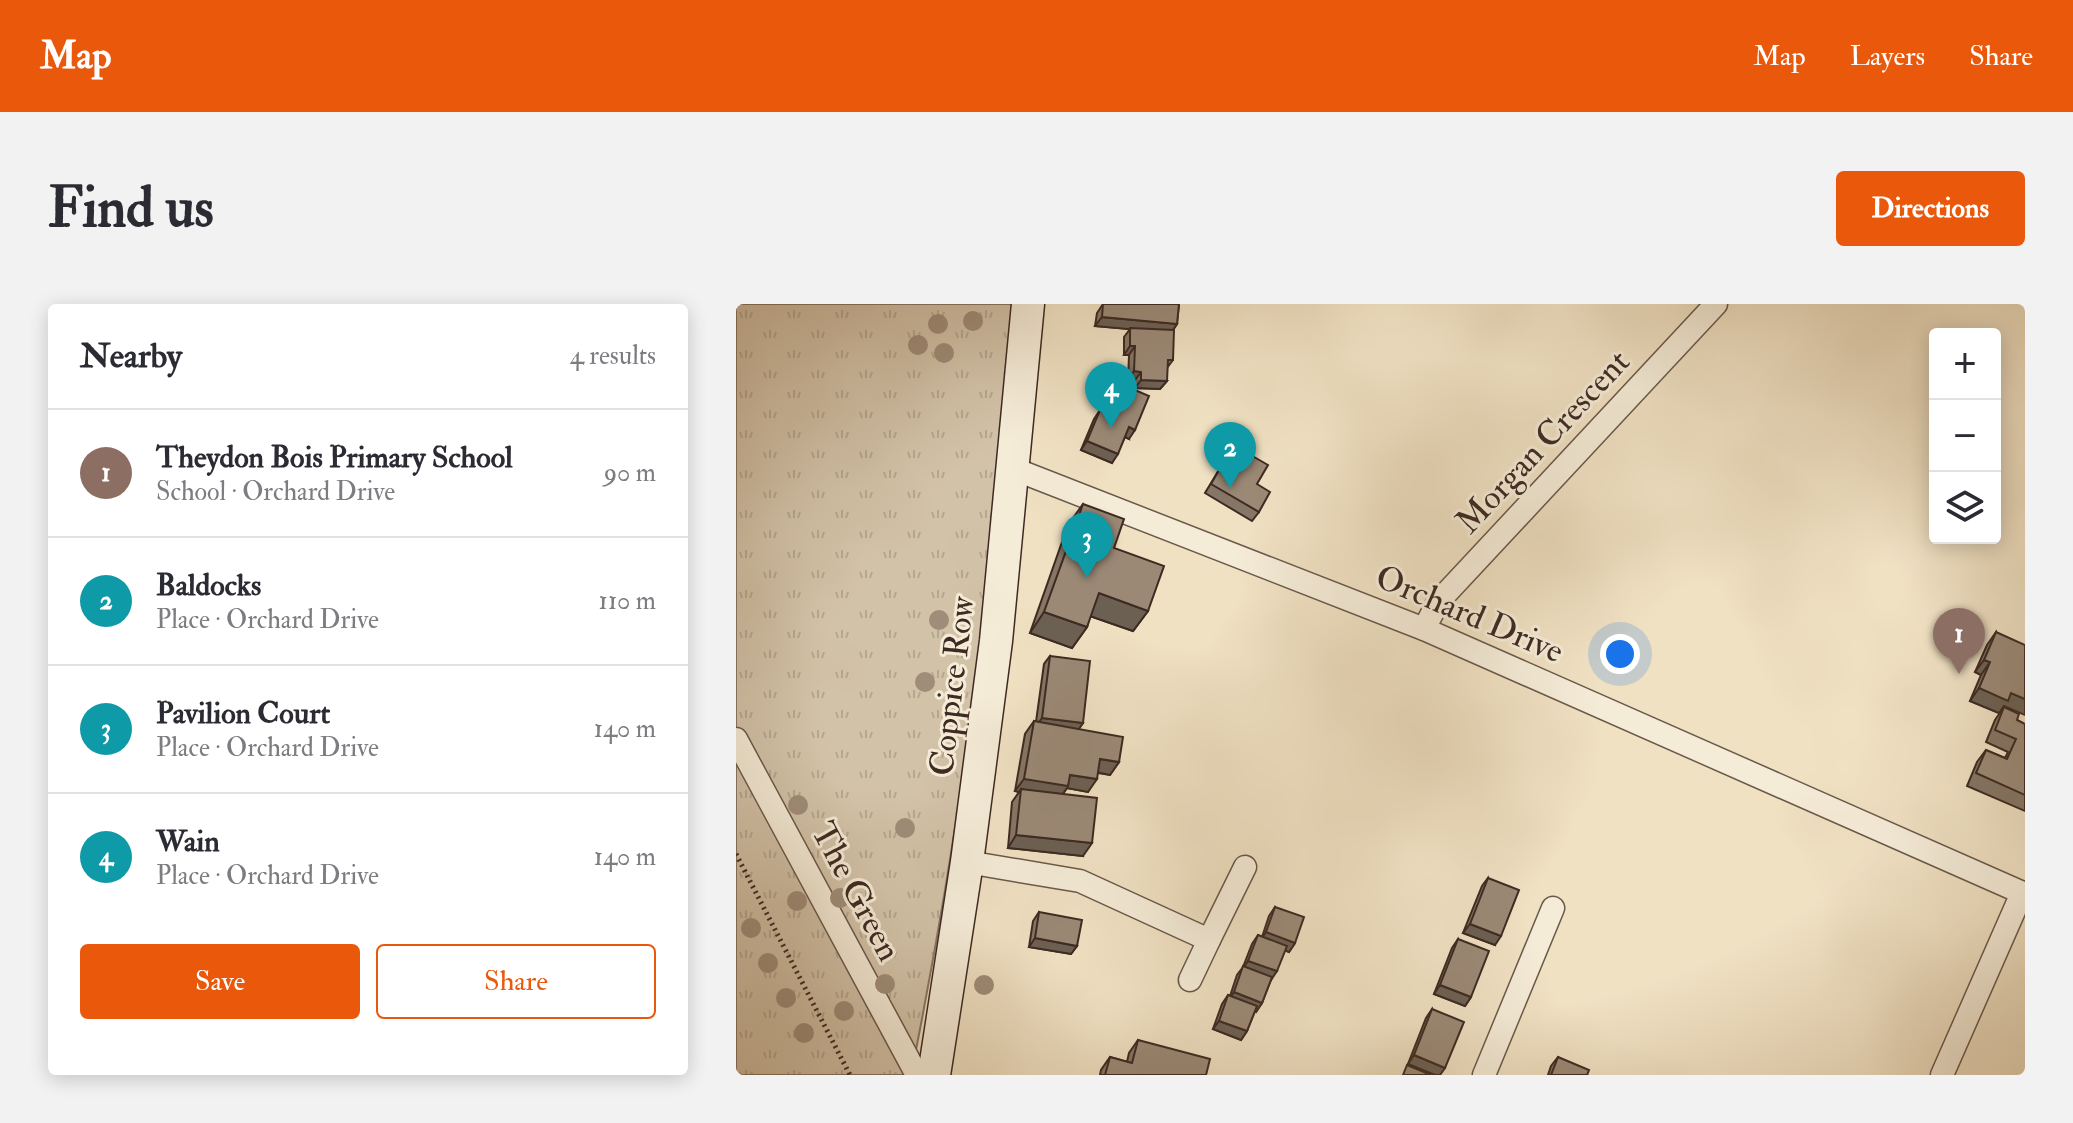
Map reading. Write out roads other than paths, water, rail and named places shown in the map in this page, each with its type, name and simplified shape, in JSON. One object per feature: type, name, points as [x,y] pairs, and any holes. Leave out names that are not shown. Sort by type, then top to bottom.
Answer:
[{"type":"main road","name":"Coppice Row","points":[[934,1075],[967,862],[996,641],[1028,304]]},
{"type":"street","name":"Morgan Crescent","points":[[1424,629],[1438,602],[1716,304]]},
{"type":"street","name":"Orchard Drive","points":[[1014,469],[1424,629],[2024,894]]},
{"type":"street","name":"The Green","points":[[736,739],[917,1075]]},
{"type":"street","points":[[967,862],[1080,881],[1209,940]]},
{"type":"street","points":[[1190,980],[1245,867]]},
{"type":"street","points":[[1942,1075],[2024,894]]},
{"type":"street","points":[[1484,1075],[1553,908]]},
{"type":"place","name":"Wain","points":[[1111,428]]},
{"type":"place","name":"Baldocks","points":[[1230,488]]},
{"type":"place","name":"Pavilion Court","points":[[1087,578]]},
{"type":"place","name":"Theydon Bois Primary School","points":[[1959,674]]}]
